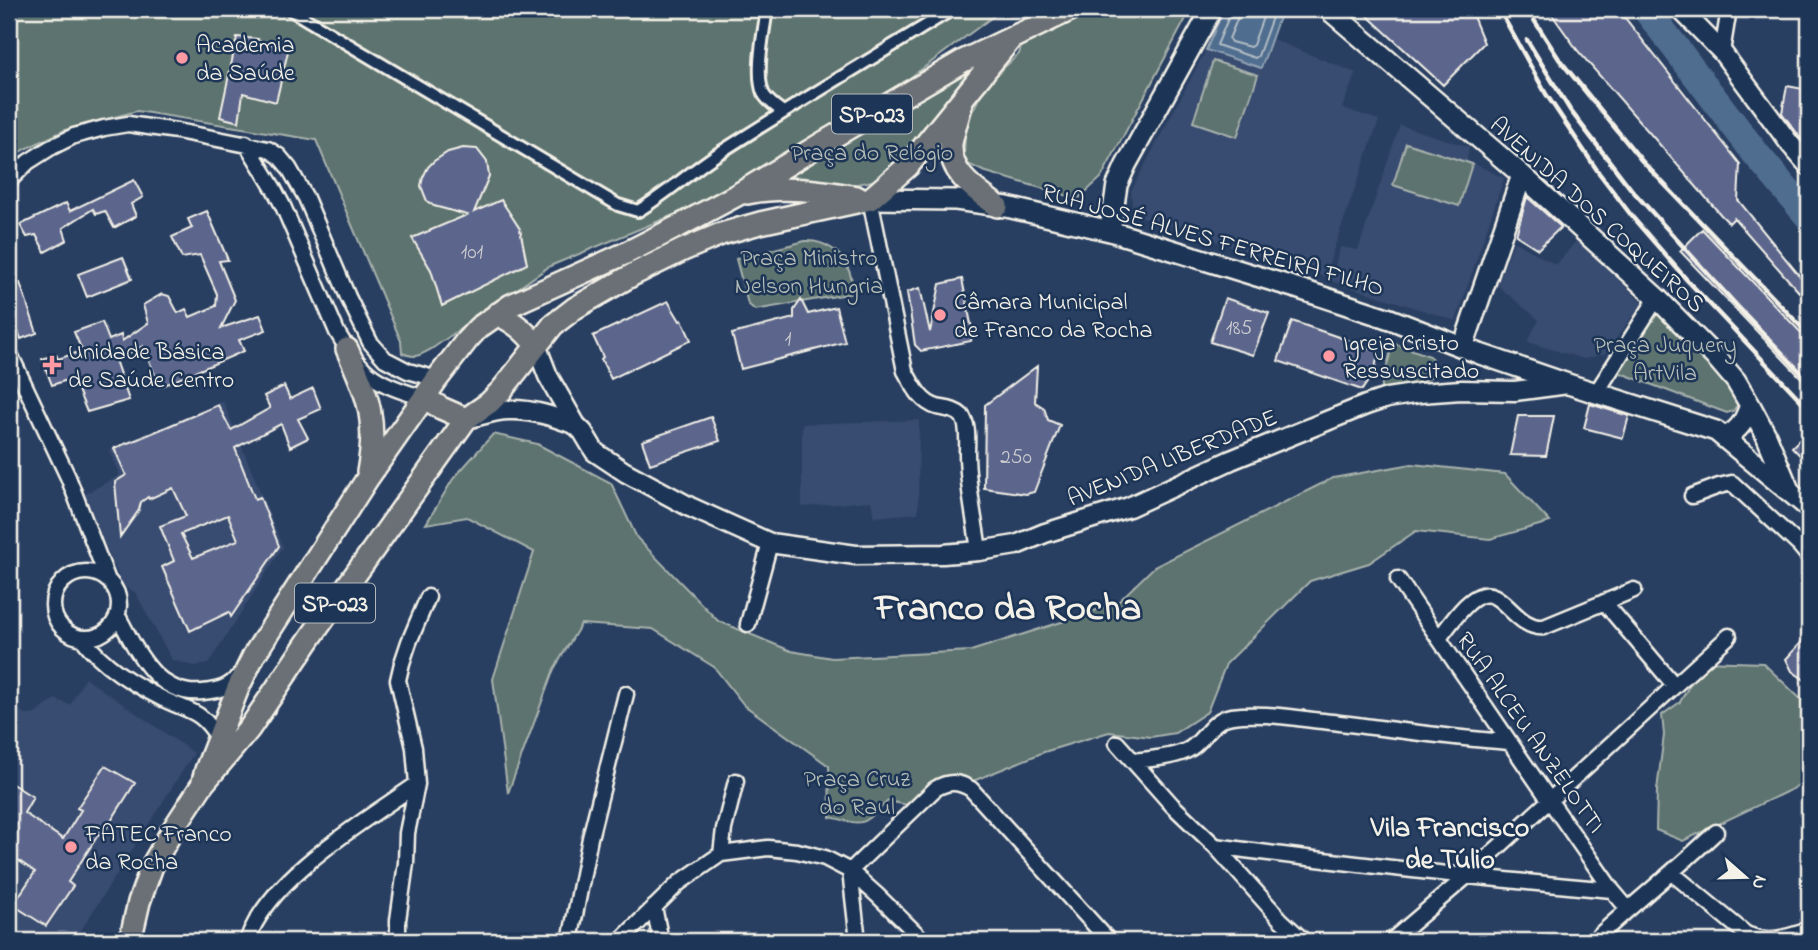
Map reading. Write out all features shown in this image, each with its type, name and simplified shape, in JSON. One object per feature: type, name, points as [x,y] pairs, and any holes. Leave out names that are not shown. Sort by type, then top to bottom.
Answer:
[{"type":"main road","name":"SP-023","points":[[202,785],[238,688],[254,655],[367,479],[467,340],[510,305],[624,254],[737,195],[963,61],[1072,9]]},
{"type":"main road","points":[[1110,231],[1117,185],[1126,165],[1212,9]]},
{"type":"main road","name":"AVENIDA DOS COQUEIROS","points":[[1328,9],[1522,175],[1657,298],[1719,361],[1736,381],[1750,405],[1790,491]]},
{"type":"main road","name":"SP-023","points":[[870,199],[908,166],[1011,40]]},
{"type":"main road","points":[[963,97],[951,145],[953,159],[958,173],[967,183],[997,206]]},
{"type":"main road","points":[[1463,347],[1522,175]]},
{"type":"main road","points":[[737,195],[759,190],[799,190],[870,199]]},
{"type":"main road","name":"RUA JOSÉ ALVES FERREIRA FILHO","points":[[536,345],[553,325],[575,308],[634,274],[721,234],[870,199],[956,200],[1007,206],[1110,231],[1296,288],[1569,384],[1716,431],[1809,508]]},
{"type":"main road","points":[[497,314],[517,324],[536,345]]},
{"type":"main road","name":"SP-023","points":[[130,941],[139,901],[152,866],[202,785],[249,729],[466,419],[501,391],[536,345]]},
{"type":"main road","points":[[347,349],[365,389],[372,421],[372,446],[367,479]]},
{"type":"main road","points":[[425,398],[466,419]]},
{"type":"main road","points":[[1725,437],[1742,425],[1750,405]]},
{"type":"street","points":[[289,9],[618,205],[638,211],[662,196],[699,166],[783,112],[953,9]]},
{"type":"street","points":[[767,9],[761,50],[761,85],[768,101],[783,112]]},
{"type":"street","points":[[1680,9],[1722,52],[1809,166]]},
{"type":"street","points":[[1722,52],[1730,9]]},
{"type":"street","points":[[9,181],[28,162],[74,136],[128,124],[268,149],[279,156],[289,168],[306,198],[348,298],[370,342],[385,359],[408,371],[437,379]]},
{"type":"street","points":[[246,143],[275,189],[337,332],[347,349],[376,380],[391,388],[425,398]]},
{"type":"street","points":[[870,199],[905,371],[923,400],[955,411],[964,420],[967,436],[967,476],[979,551]]},
{"type":"street","points":[[1596,393],[1657,298]]},
{"type":"street","name":"AVENIDA LIBERDADE","points":[[536,345],[548,376],[576,425],[595,452],[625,472],[690,507],[770,543],[856,555],[943,554],[1016,545],[1045,533],[1129,507],[1231,460],[1387,398],[1461,390],[1515,391],[1569,384]]},
{"type":"street","points":[[9,352],[68,477],[107,578]]},
{"type":"street","points":[[466,419],[509,410],[544,415],[576,425]]},
{"type":"street","points":[[1692,496],[1732,484],[1809,557]]},
{"type":"street","points":[[748,624],[770,543]]},
{"type":"street","points":[[81,571],[92,572],[112,582],[118,593],[118,616],[103,634],[82,638],[72,635],[57,621],[53,601],[61,582],[81,571]]},
{"type":"street","name":"RUA ALCEU ANZELOTTI","points":[[1398,579],[1612,890],[1628,909]]},
{"type":"street","points":[[1438,638],[1469,603],[1486,594],[1498,598],[1529,626],[1538,628],[1634,590]]},
{"type":"street","points":[[398,941],[407,833],[417,783],[414,748],[398,681],[402,663],[428,597]]},
{"type":"street","points":[[1604,602],[1675,685]]},
{"type":"street","points":[[118,616],[152,673],[183,690],[194,693],[222,690],[249,665]]},
{"type":"street","points":[[1391,941],[1467,876],[1729,636]]},
{"type":"street","points":[[82,638],[102,662],[127,679],[166,701],[196,712],[211,726],[219,739]]},
{"type":"street","points":[[570,941],[590,838],[625,694]]},
{"type":"street","points":[[1133,761],[1166,757],[1186,751],[1217,721],[1233,716],[1299,719],[1509,742]]},
{"type":"street","points":[[1117,743],[1172,805],[1304,941]]},
{"type":"street","points":[[721,854],[736,781]]},
{"type":"street","points":[[850,871],[935,789],[958,782],[971,789],[1109,941]]},
{"type":"street","points":[[247,941],[265,907],[295,873],[417,783]]},
{"type":"street","points":[[1593,941],[1716,832]]},
{"type":"street","points":[[1214,846],[1310,859],[1612,890]]},
{"type":"street","points":[[620,941],[679,883],[721,854],[768,849],[797,851],[825,858],[850,871],[924,941]]},
{"type":"street","points":[[850,871],[858,941]]},
{"type":"street","points":[[1672,873],[1746,934],[1758,939],[1776,940],[1809,931]]},
{"type":"street","points":[[654,907],[661,941]]},
{"type":"street","points":[[1800,941],[1809,931]]},
{"type":"shaded area","points":[[1272,39],[1356,73],[1342,108],[1379,120],[1324,277],[1133,214],[1131,191],[1206,50],[1261,68]]},
{"type":"shaded area","points":[[1400,125],[1469,147],[1467,160],[1504,178],[1456,321],[1331,281],[1340,247],[1358,250]]},
{"type":"shaded area","points":[[1578,239],[1642,303],[1605,354],[1584,359],[1527,342],[1539,320],[1497,285],[1514,241],[1556,265]]},
{"type":"shaded area","points":[[223,401],[283,547],[208,664],[195,666],[172,660],[135,592],[123,586],[83,495],[120,475],[109,450]]},
{"type":"shaded area","points":[[919,420],[918,513],[874,517],[871,501],[802,507],[802,424]]},
{"type":"shaded area","name":"FATEC Franco da Rocha","points":[[85,678],[194,753],[74,941],[9,941],[9,703],[27,715],[35,714],[55,699],[70,705]]},
{"type":"green space","points":[[9,9],[1003,9],[834,134],[741,187],[550,266],[433,348],[415,356],[402,353],[401,341],[316,140],[137,111],[65,130],[9,157]]},
{"type":"green space","points":[[1033,9],[1191,9],[1101,178],[1078,199],[983,171],[968,164],[964,156],[969,118],[986,84],[1019,54]]},
{"type":"green space","points":[[1213,61],[1258,75],[1237,137],[1193,122]]},
{"type":"green space","name":"Praça do Relógio","points":[[968,67],[973,69],[911,150],[877,180],[857,184],[829,184],[781,179]]},
{"type":"green space","points":[[1406,143],[1472,164],[1459,206],[1393,185]]},
{"type":"green space","name":"Praça Ministro Nelson Hungria","points":[[805,241],[826,245],[842,258],[850,273],[854,293],[755,310],[748,304],[736,259]]},
{"type":"green space","name":"Praça Juquery ArtVila","points":[[1661,306],[1733,391],[1738,404],[1733,411],[1727,413],[1618,372]]},
{"type":"green space","points":[[1393,343],[1430,356],[1435,366],[1434,373],[1410,385],[1381,388]]},
{"type":"green space","name":"Praça Cruz do Raul","points":[[493,434],[537,444],[611,483],[637,538],[718,621],[791,651],[832,658],[971,651],[1117,603],[1154,567],[1333,478],[1412,464],[1505,474],[1550,522],[1490,539],[1416,531],[1369,563],[1310,581],[1226,664],[1207,712],[1175,733],[1151,737],[1109,732],[1044,752],[912,806],[888,801],[863,822],[851,822],[830,817],[829,766],[744,705],[714,667],[653,629],[581,624],[554,669],[508,793],[493,679],[534,552],[467,517],[426,524],[453,479]]},
{"type":"green space","points":[[1703,661],[1763,663],[1809,707],[1809,781],[1683,841],[1656,830],[1657,790],[1664,735],[1662,715],[1680,702]]},
{"type":"water","points":[[1224,9],[1282,9],[1261,68],[1206,50]]},
{"type":"building","points":[[1360,9],[1470,9],[1484,43],[1443,85]]},
{"type":"building","points":[[1548,9],[1618,9],[1740,164],[1738,200],[1807,285],[1799,292],[1734,218],[1729,223],[1721,215],[1578,51]]},
{"type":"building","points":[[237,37],[289,47],[276,102],[243,93],[239,122],[220,117]]},
{"type":"building","points":[[1787,86],[1809,90],[1809,149],[1782,113]]},
{"type":"building","points":[[463,148],[477,149],[487,162],[489,176],[474,212],[501,200],[520,229],[527,264],[442,306],[431,270],[412,238],[467,215],[434,206],[427,201],[421,186],[428,167],[434,161],[448,152]]},
{"type":"building","points":[[134,180],[143,197],[131,204],[136,216],[114,228],[105,211],[96,214],[93,209],[63,228],[67,240],[45,252],[36,235],[27,237],[20,225],[66,203],[70,211]]},
{"type":"building","points":[[1527,197],[1561,227],[1538,249],[1516,235]]},
{"type":"building","points":[[207,211],[228,260],[219,261],[235,300],[221,328],[260,315],[266,330],[239,340],[244,351],[160,387],[143,346],[115,360],[129,400],[87,412],[73,378],[52,385],[42,359],[56,354],[58,359],[82,351],[74,332],[102,322],[109,340],[121,335],[122,341],[148,323],[143,305],[162,294],[169,296],[178,313],[186,309],[190,317],[216,306],[217,294],[200,255],[182,258],[172,237],[192,228],[188,219]]},
{"type":"building","points":[[1702,229],[1809,341],[1809,386],[1680,251]]},
{"type":"building","points":[[123,257],[132,279],[87,297],[78,274]]},
{"type":"building","name":"Câmara Municipal de Franco da Rocha","points":[[962,279],[973,334],[971,341],[921,351],[915,345],[907,292],[920,288],[930,332],[940,284]]},
{"type":"building","points":[[20,283],[37,333],[21,339],[9,306],[9,287]]},
{"type":"building","points":[[1225,298],[1269,313],[1253,355],[1210,342]]},
{"type":"building","points":[[801,300],[808,314],[836,307],[845,342],[741,369],[732,334],[794,318],[794,310]]},
{"type":"building","points":[[668,301],[680,321],[682,320],[691,340],[611,379],[593,336]]},
{"type":"building","name":"Igreja Cristo Ressuscitado","points":[[1292,321],[1379,351],[1374,372],[1362,390],[1278,361]]},
{"type":"building","points":[[1037,366],[1035,402],[1044,408],[1048,420],[1060,425],[1034,492],[1026,494],[984,488],[985,405]]},
{"type":"building","points":[[284,386],[290,399],[313,388],[321,409],[298,419],[308,438],[290,447],[281,424],[235,448],[255,499],[260,497],[279,546],[231,617],[229,612],[190,631],[162,567],[174,561],[160,526],[186,516],[173,488],[141,502],[139,510],[120,537],[115,482],[126,475],[114,448],[218,405],[231,430],[270,408],[264,396]],"holes":[[[228,515],[238,540],[193,558],[181,534]]]},
{"type":"building","points":[[1590,404],[1629,416],[1623,438],[1584,428]]},
{"type":"building","points":[[1518,416],[1554,416],[1546,456],[1510,455]]},
{"type":"building","points":[[711,417],[720,441],[650,464],[642,441]]},
{"type":"building","points":[[1809,430],[1809,465],[1792,447]]},
{"type":"building","points":[[1809,634],[1809,683],[1792,671],[1786,659]]},
{"type":"building","points":[[105,766],[135,783],[68,882],[73,886],[46,926],[13,905],[35,872],[9,854],[9,782],[33,797],[24,813],[63,839],[81,810],[77,808]]},
{"type":"waterway","points":[[1646,9],[1756,154],[1809,217]]},
{"type":"railway","points":[[1499,9],[1546,94],[1599,173],[1634,219],[1687,280],[1809,409]]},
{"type":"railway","points":[[1527,9],[1559,59],[1642,161],[1809,335]]},
{"type":"railway","points":[[1527,40],[1570,110],[1631,189],[1809,381]]},
{"type":"place","name":"Academia da Saúde","points":[[182,58]]},
{"type":"place","name":"Câmara Municipal de Franco da Rocha","points":[[940,315]]},
{"type":"place","name":"Igreja Cristo Ressuscitado","points":[[1329,356]]},
{"type":"place","name":"Unidade Básica de Saúde Centro","points":[[52,365]]},
{"type":"place","name":"FATEC Franco da Rocha","points":[[71,847]]},
{"type":"district","name":"Franco da Rocha","points":[[1008,606]]},
{"type":"district","name":"Vila Francisco de Túlio","points":[[1450,842]]}]
